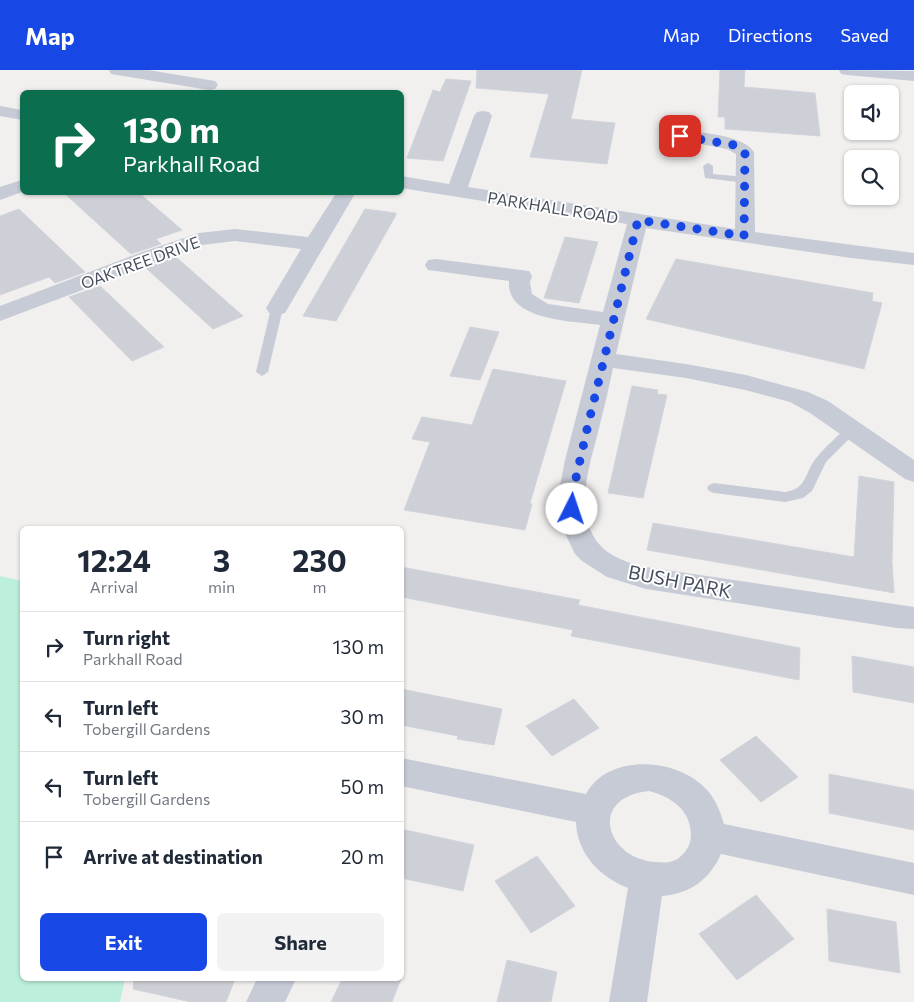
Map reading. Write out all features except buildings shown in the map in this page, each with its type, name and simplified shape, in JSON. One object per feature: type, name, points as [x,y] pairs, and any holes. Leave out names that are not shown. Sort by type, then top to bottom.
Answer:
[{"type":"street","points":[[117,70],[209,84]]},
{"type":"street","points":[[848,70],[914,76]]},
{"type":"street","points":[[0,111],[20,115]]},
{"type":"street","points":[[456,192],[483,116]]},
{"type":"street","points":[[680,136],[732,144],[741,148],[746,154],[744,236]]},
{"type":"street","name":"PARKHALL ROAD","points":[[404,183],[744,236],[914,259]]},
{"type":"street","points":[[0,194],[20,187]]},
{"type":"street","points":[[277,308],[345,195]]},
{"type":"street","name":"BUSH PARK","points":[[638,220],[603,359],[572,500],[574,518],[580,540],[594,556],[612,567],[646,578],[897,617],[914,618]]},
{"type":"street","name":"OAKTREE DRIVE","points":[[0,314],[149,256],[199,239],[235,235],[314,244]]},
{"type":"street","points":[[436,265],[521,276],[519,283],[520,292],[525,300],[535,307],[613,320]]},
{"type":"street","points":[[603,359],[686,371],[784,392],[819,407],[914,473]]},
{"type":"street","points":[[404,773],[594,811]]},
{"type":"street","points":[[648,777],[667,781],[684,790],[698,803],[706,819],[709,836],[705,851],[696,865],[683,875],[666,880],[647,879],[630,874],[615,866],[604,854],[596,840],[593,825],[594,811],[602,796],[614,785],[631,779],[648,777]]},
{"type":"street","points":[[709,836],[914,879]]},
{"type":"street","points":[[628,1002],[647,879]]},
{"type":"street","points":[[265,1002],[276,981]]},
{"type":"lane","points":[[708,166],[708,176],[746,180]]},
{"type":"lane","points":[[262,372],[277,308]]},
{"type":"lane","points":[[714,488],[785,497],[798,494],[807,488],[821,460],[852,429]]},
{"type":"green space","points":[[0,576],[20,581],[20,981],[125,981],[120,1002],[0,1002]]},
{"type":"route","points":[[572,509],[573,491],[603,359],[638,220],[744,236],[745,152],[734,145],[680,136]]}]
